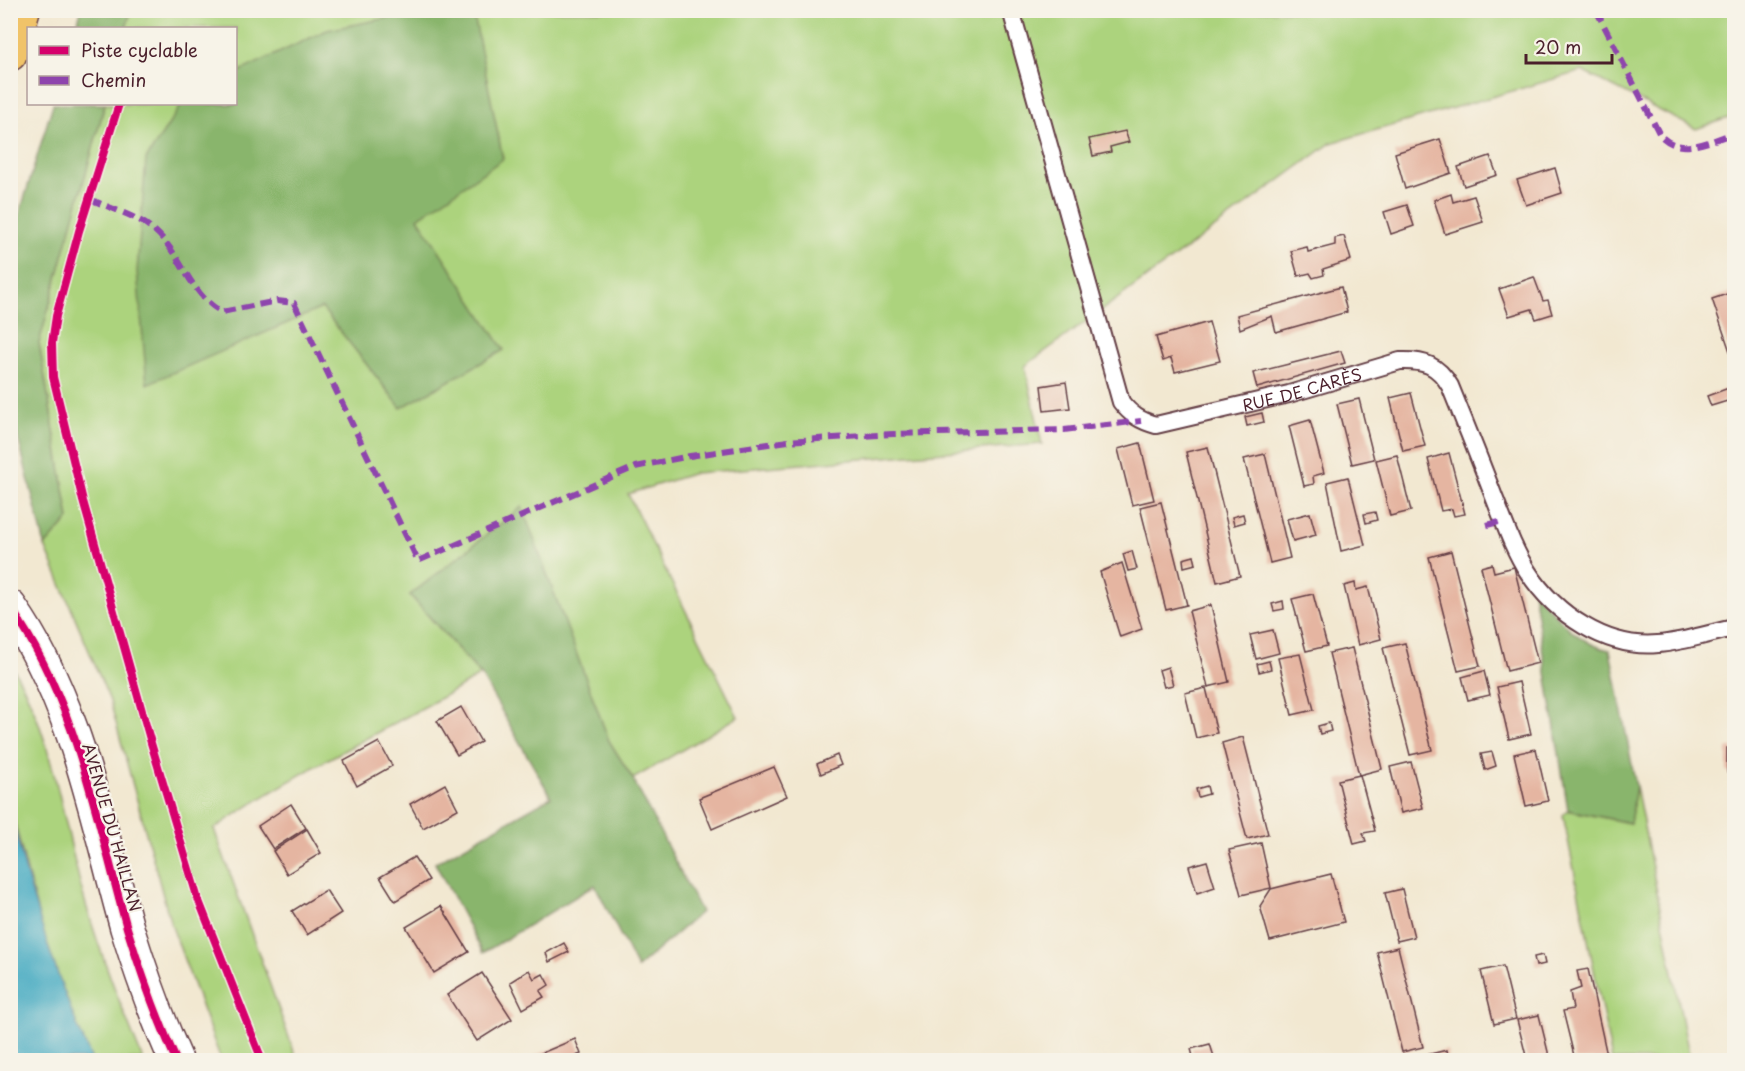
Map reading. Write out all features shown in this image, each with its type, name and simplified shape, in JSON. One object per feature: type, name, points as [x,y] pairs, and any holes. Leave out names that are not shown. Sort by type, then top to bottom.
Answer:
[{"type":"main road","points":[[10,54],[23,10]]},
{"type":"street","name":"AVENUE DU HAILLAN","points":[[10,607],[49,671],[68,720],[93,795],[128,928],[149,992],[177,1060]]},
{"type":"lane","name":"RUE DE CARÈS","points":[[1011,10],[1121,402],[1129,412],[1141,421],[1156,425],[1288,394],[1400,361],[1416,360],[1431,365],[1443,374],[1450,386],[1513,544],[1528,573],[1551,601],[1573,619],[1600,634],[1628,643],[1658,644],[1734,628]]},
{"type":"green space","points":[[81,10],[131,11],[126,27],[76,27]]},
{"type":"green space","points":[[131,11],[1734,11],[1734,116],[1696,129],[1582,71],[1331,143],[1025,366],[1042,444],[695,473],[628,494],[738,717],[633,779],[609,741],[521,508],[410,595],[481,675],[279,787],[214,829],[297,1060],[221,1060],[170,921],[110,701],[45,546],[69,519],[39,343],[105,105],[237,105],[237,27],[126,27]]},
{"type":"green space","points":[[423,11],[473,11],[503,159],[418,218],[504,350],[401,408],[322,308],[147,384],[137,271],[146,159],[181,105],[237,105],[237,73],[327,30]]},
{"type":"green space","points":[[53,105],[105,105],[39,343],[69,519],[45,546],[11,410],[10,287],[18,219]]},
{"type":"green space","points":[[522,507],[609,741],[633,779],[701,912],[637,968],[595,885],[483,953],[435,863],[551,797],[481,675],[410,595]]},
{"type":"green space","points":[[1533,591],[1577,635],[1598,647],[1610,650],[1636,786],[1630,823],[1568,810]]},
{"type":"green space","points":[[10,664],[36,716],[55,777],[90,919],[111,980],[143,1060],[92,1060],[72,1015],[45,941],[11,808]]},
{"type":"green space","points":[[1636,786],[1690,1060],[1612,1060],[1563,815],[1568,810],[1630,823]]},
{"type":"water","points":[[10,808],[45,936],[92,1060],[11,1060]]},
{"type":"building","points":[[1125,131],[1129,142],[1110,147],[1111,152],[1093,156],[1089,139]]},
{"type":"building","points":[[1440,139],[1451,173],[1405,189],[1395,153]]},
{"type":"building","points":[[1490,156],[1497,175],[1464,186],[1458,167]]},
{"type":"building","points":[[1555,168],[1562,193],[1526,205],[1517,180]]},
{"type":"building","points":[[1451,194],[1453,202],[1474,196],[1483,222],[1445,234],[1434,200]]},
{"type":"building","points":[[1407,205],[1414,226],[1391,234],[1384,212]]},
{"type":"building","points":[[1344,236],[1351,260],[1323,269],[1324,275],[1313,278],[1310,273],[1298,276],[1291,251],[1307,247],[1308,252],[1335,245],[1335,238]]},
{"type":"building","points":[[1534,277],[1543,301],[1548,300],[1552,314],[1536,319],[1532,309],[1509,316],[1499,289]]},
{"type":"building","points":[[1341,287],[1347,312],[1276,332],[1272,316],[1240,329],[1237,315]]},
{"type":"building","points":[[1733,292],[1734,298],[1734,363],[1712,299]]},
{"type":"building","points":[[1209,322],[1220,361],[1175,372],[1171,358],[1163,361],[1156,337]]},
{"type":"building","points":[[1341,351],[1345,363],[1257,388],[1253,373]]},
{"type":"building","points":[[1066,382],[1070,408],[1044,411],[1041,386]]},
{"type":"building","points":[[1734,386],[1734,399],[1711,406],[1707,396]]},
{"type":"building","points":[[1411,393],[1425,446],[1403,451],[1390,398]]},
{"type":"building","points":[[1359,399],[1374,459],[1352,464],[1337,404]]},
{"type":"building","points":[[1262,413],[1264,422],[1247,426],[1245,417]]},
{"type":"building","points":[[1310,420],[1324,473],[1313,476],[1314,484],[1304,486],[1289,426]]},
{"type":"building","points":[[1140,443],[1154,500],[1132,505],[1118,449]]},
{"type":"building","points":[[1208,447],[1240,576],[1217,582],[1186,452]]},
{"type":"building","points":[[1449,453],[1465,514],[1454,516],[1452,509],[1441,511],[1428,459]]},
{"type":"building","points":[[1265,454],[1290,558],[1270,563],[1244,459]]},
{"type":"building","points":[[1397,455],[1411,511],[1390,516],[1376,460]]},
{"type":"building","points":[[1348,477],[1365,545],[1341,551],[1327,482]]},
{"type":"building","points":[[1161,502],[1187,605],[1166,610],[1140,507]]},
{"type":"building","points":[[1375,512],[1377,520],[1366,523],[1364,514]]},
{"type":"building","points":[[1310,513],[1316,535],[1293,541],[1287,519]]},
{"type":"building","points":[[1243,514],[1245,522],[1234,525],[1232,517]]},
{"type":"building","points":[[1132,551],[1137,569],[1128,571],[1123,554]]},
{"type":"building","points":[[1451,551],[1480,666],[1458,671],[1429,557]]},
{"type":"building","points":[[1194,556],[1196,564],[1184,567],[1183,559]]},
{"type":"building","points":[[1122,563],[1142,629],[1120,637],[1100,572]]},
{"type":"building","points":[[1492,564],[1494,572],[1514,567],[1538,663],[1507,671],[1481,567]]},
{"type":"building","points":[[1355,583],[1356,590],[1368,587],[1381,639],[1358,645],[1344,586]]},
{"type":"building","points":[[1313,594],[1327,646],[1306,651],[1292,599]]},
{"type":"building","points":[[1283,601],[1284,609],[1274,611],[1272,604]]},
{"type":"building","points":[[1211,605],[1229,682],[1208,687],[1189,611]]},
{"type":"building","points":[[1273,630],[1279,653],[1256,659],[1250,635]]},
{"type":"building","points":[[1405,643],[1432,750],[1410,755],[1383,648]]},
{"type":"building","points":[[1352,648],[1382,769],[1359,775],[1329,653]]},
{"type":"building","points":[[1300,654],[1314,710],[1292,715],[1278,658]]},
{"type":"building","points":[[1269,661],[1271,669],[1259,672],[1257,664]]},
{"type":"building","points":[[1168,667],[1173,685],[1164,687],[1159,670]]},
{"type":"building","points":[[1484,671],[1490,695],[1468,700],[1462,677]]},
{"type":"building","points":[[1519,682],[1531,734],[1509,739],[1497,687]]},
{"type":"building","points":[[1206,688],[1217,733],[1196,738],[1185,693]]},
{"type":"building","points":[[461,707],[481,742],[457,755],[437,721]]},
{"type":"building","points":[[1329,723],[1331,731],[1320,734],[1318,726]]},
{"type":"building","points":[[1243,737],[1268,834],[1247,839],[1222,743]]},
{"type":"building","points":[[379,742],[392,766],[357,786],[344,761]]},
{"type":"building","points":[[1727,748],[1734,748],[1734,771],[1727,772]]},
{"type":"building","points":[[1536,749],[1548,801],[1526,806],[1514,754]]},
{"type":"building","points":[[1492,752],[1496,766],[1485,770],[1481,754]]},
{"type":"building","points":[[837,755],[841,765],[821,774],[817,764]]},
{"type":"building","points":[[1411,762],[1423,808],[1401,813],[1390,767]]},
{"type":"building","points":[[774,767],[787,796],[712,829],[699,798]]},
{"type":"building","points":[[1360,775],[1375,831],[1363,833],[1366,841],[1354,844],[1338,780]]},
{"type":"building","points":[[445,784],[458,809],[423,828],[410,804]]},
{"type":"building","points":[[1207,786],[1209,794],[1198,797],[1196,789]]},
{"type":"building","points":[[291,804],[306,828],[273,849],[258,826]]},
{"type":"building","points":[[307,829],[321,853],[287,874],[273,851]]},
{"type":"building","points":[[1261,843],[1271,888],[1241,895],[1229,850]]},
{"type":"building","points":[[414,857],[429,880],[395,901],[380,877]]},
{"type":"building","points":[[1207,861],[1215,887],[1197,893],[1189,866]]},
{"type":"building","points":[[1331,874],[1344,922],[1270,941],[1260,906],[1271,889]]},
{"type":"building","points":[[1402,889],[1414,937],[1397,941],[1385,893]]},
{"type":"building","points":[[326,890],[341,913],[307,935],[292,911]]},
{"type":"building","points":[[441,906],[469,952],[434,973],[406,927]]},
{"type":"building","points":[[564,943],[569,952],[549,962],[546,953]]},
{"type":"building","points":[[1398,947],[1423,1047],[1402,1052],[1377,952]]},
{"type":"building","points":[[1543,955],[1545,964],[1536,966],[1534,957]]},
{"type":"building","points":[[1503,966],[1516,1019],[1494,1024],[1481,971]]},
{"type":"building","points":[[1588,969],[1608,1060],[1575,1060],[1563,1011],[1573,1009],[1570,992],[1581,988],[1577,971]]},
{"type":"building","points":[[529,970],[534,979],[543,974],[549,985],[540,991],[544,997],[523,1009],[510,982]]},
{"type":"building","points":[[482,973],[512,1019],[477,1041],[447,995]]},
{"type":"building","points":[[1539,1015],[1550,1060],[1527,1060],[1517,1020]]},
{"type":"building","points":[[575,1039],[581,1054],[566,1060],[525,1060]]},
{"type":"building","points":[[1210,1044],[1215,1060],[1194,1060],[1191,1049]]},
{"type":"building","points":[[1447,1050],[1449,1060],[1427,1060],[1426,1055]]},
{"type":"marked path","points":[[1596,10],[1660,135],[1668,142],[1686,146],[1705,143],[1734,133]]},
{"type":"marked path","points":[[90,199],[129,215],[150,227],[170,247],[201,294],[222,312],[277,301],[294,303],[418,561],[635,467],[690,456],[788,441],[893,434],[1064,430],[1141,421]]},
{"type":"marked path","points":[[1487,525],[1503,521]]},
{"type":"cycle path","points":[[119,105],[79,231],[56,316],[52,343],[53,377],[83,501],[197,896],[262,1060]]},
{"type":"cycle path","points":[[10,607],[33,644],[68,721],[94,803],[132,945],[176,1060]]}]
